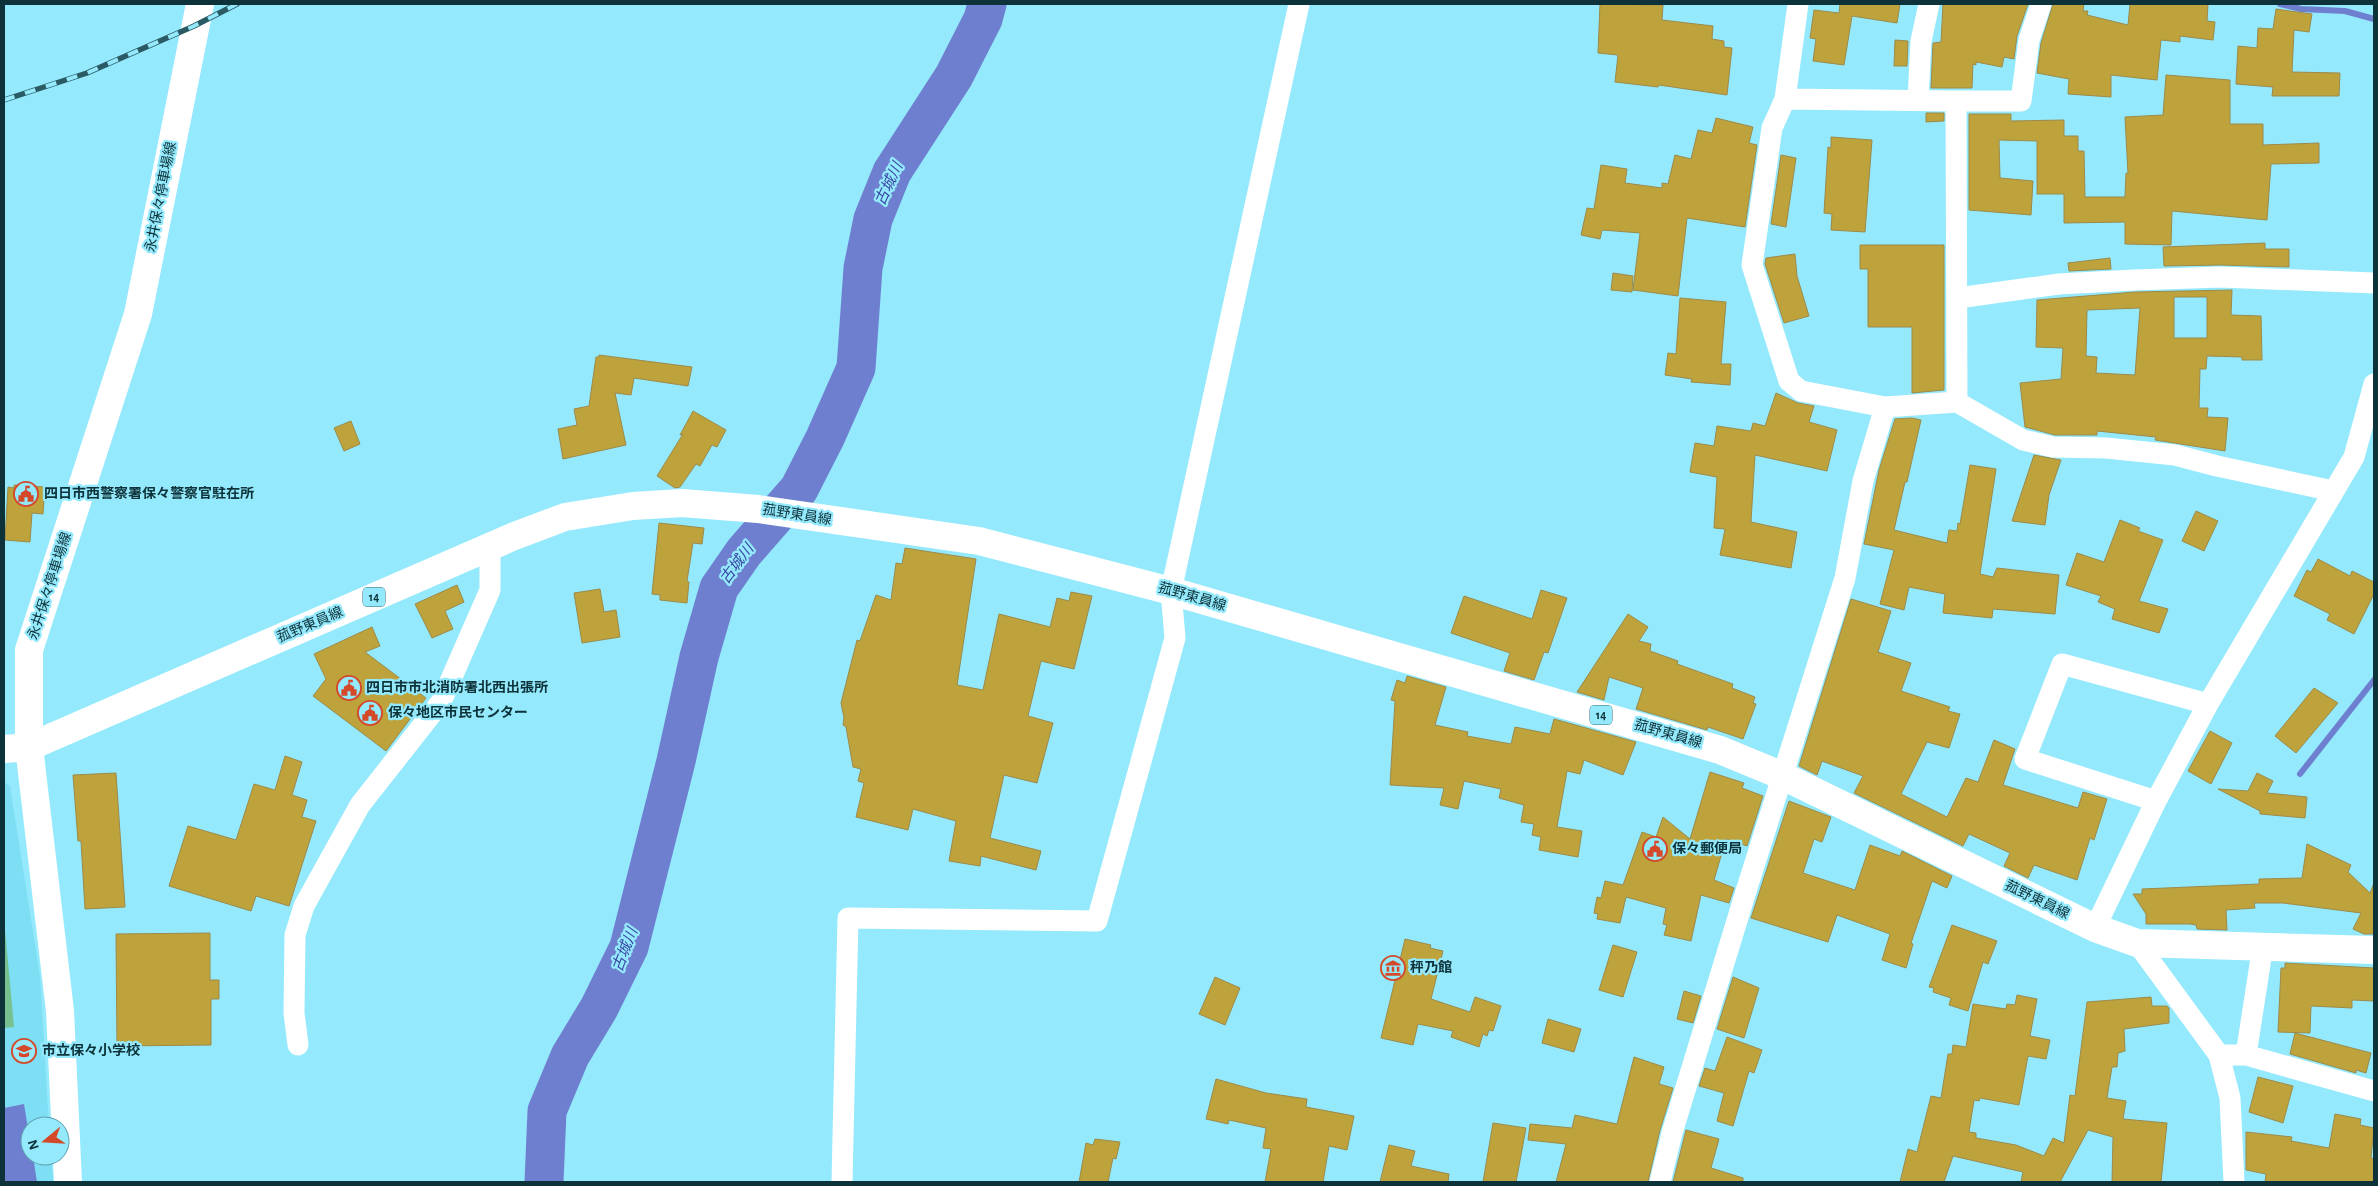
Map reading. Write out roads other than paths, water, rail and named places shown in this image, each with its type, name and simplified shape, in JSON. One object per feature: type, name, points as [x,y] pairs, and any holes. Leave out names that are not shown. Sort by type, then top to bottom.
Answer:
[{"type":"main road","name":"永井保々停車場線","points":[[68,1182],[60,1011],[16,748],[29,650],[138,314],[200,4]]},
{"type":"main road","name":"菰野東員線","points":[[16,748],[490,546],[565,518],[632,506],[682,503],[758,509],[979,541],[1171,591],[1720,750],[1783,776],[2095,928],[2137,943],[2264,945],[2374,950]]},
{"type":"street","points":[[842,1182],[848,918],[1097,920],[1175,638],[1171,591],[1299,4]]},
{"type":"street","points":[[1798,4],[1785,99],[1772,128],[1752,265],[1789,381],[1801,391],[1885,406],[1957,402],[2023,440],[2053,448],[2106,448],[2175,455],[2333,491]]},
{"type":"street","points":[[1918,99],[1921,41],[1929,4]]},
{"type":"street","points":[[1785,99],[2021,101],[2029,40],[2041,4]]},
{"type":"street","points":[[1956,101],[1957,402]]},
{"type":"street","points":[[1958,298],[2059,284],[2134,280],[2220,277],[2374,283]]},
{"type":"street","points":[[2095,928],[2156,801],[2208,704],[2354,457],[2374,384]]},
{"type":"street","points":[[1660,1182],[1672,1133],[1738,916],[1845,578],[1863,481],[1885,406]]},
{"type":"street","points":[[298,1045],[294,1013],[295,935],[304,906],[360,805],[441,702],[490,590],[490,546]]},
{"type":"street","points":[[2156,801],[2025,759],[2062,664],[2208,704]]},
{"type":"street","points":[[2137,943],[2219,1055],[2230,1098],[2234,1182]]},
{"type":"street","points":[[2246,1055],[2264,945]]},
{"type":"street","points":[[2219,1055],[2246,1055],[2374,1091]]},
{"type":"waterway","name":"古城川","points":[[544,1182],[547,1111],[570,1056],[599,1008],[629,947],[676,761],[699,657],[719,588],[744,552],[799,489],[825,438],[856,368],[863,268],[873,219],[892,172],[954,76],[983,19],[987,4]]},
{"type":"waterway","points":[[2280,4],[2301,9],[2345,11],[2374,19]]},
{"type":"waterway","points":[[2300,774],[2374,680]]},
{"type":"railway","points":[[4,100],[87,73],[194,26],[237,4]]},
{"type":"place","name":"四日市西警察署保々警察官駐在所","points":[[26,494]]},
{"type":"place","name":"四日市市北消防署北西出張所","points":[[349,688]]},
{"type":"place","name":"保々地区市民センター","points":[[370,713]]},
{"type":"place","name":"保々郵便局","points":[[1655,849]]},
{"type":"place","name":"秤乃館","points":[[1393,968]]},
{"type":"place","name":"市立保々小学校","points":[[24,1051]]}]
